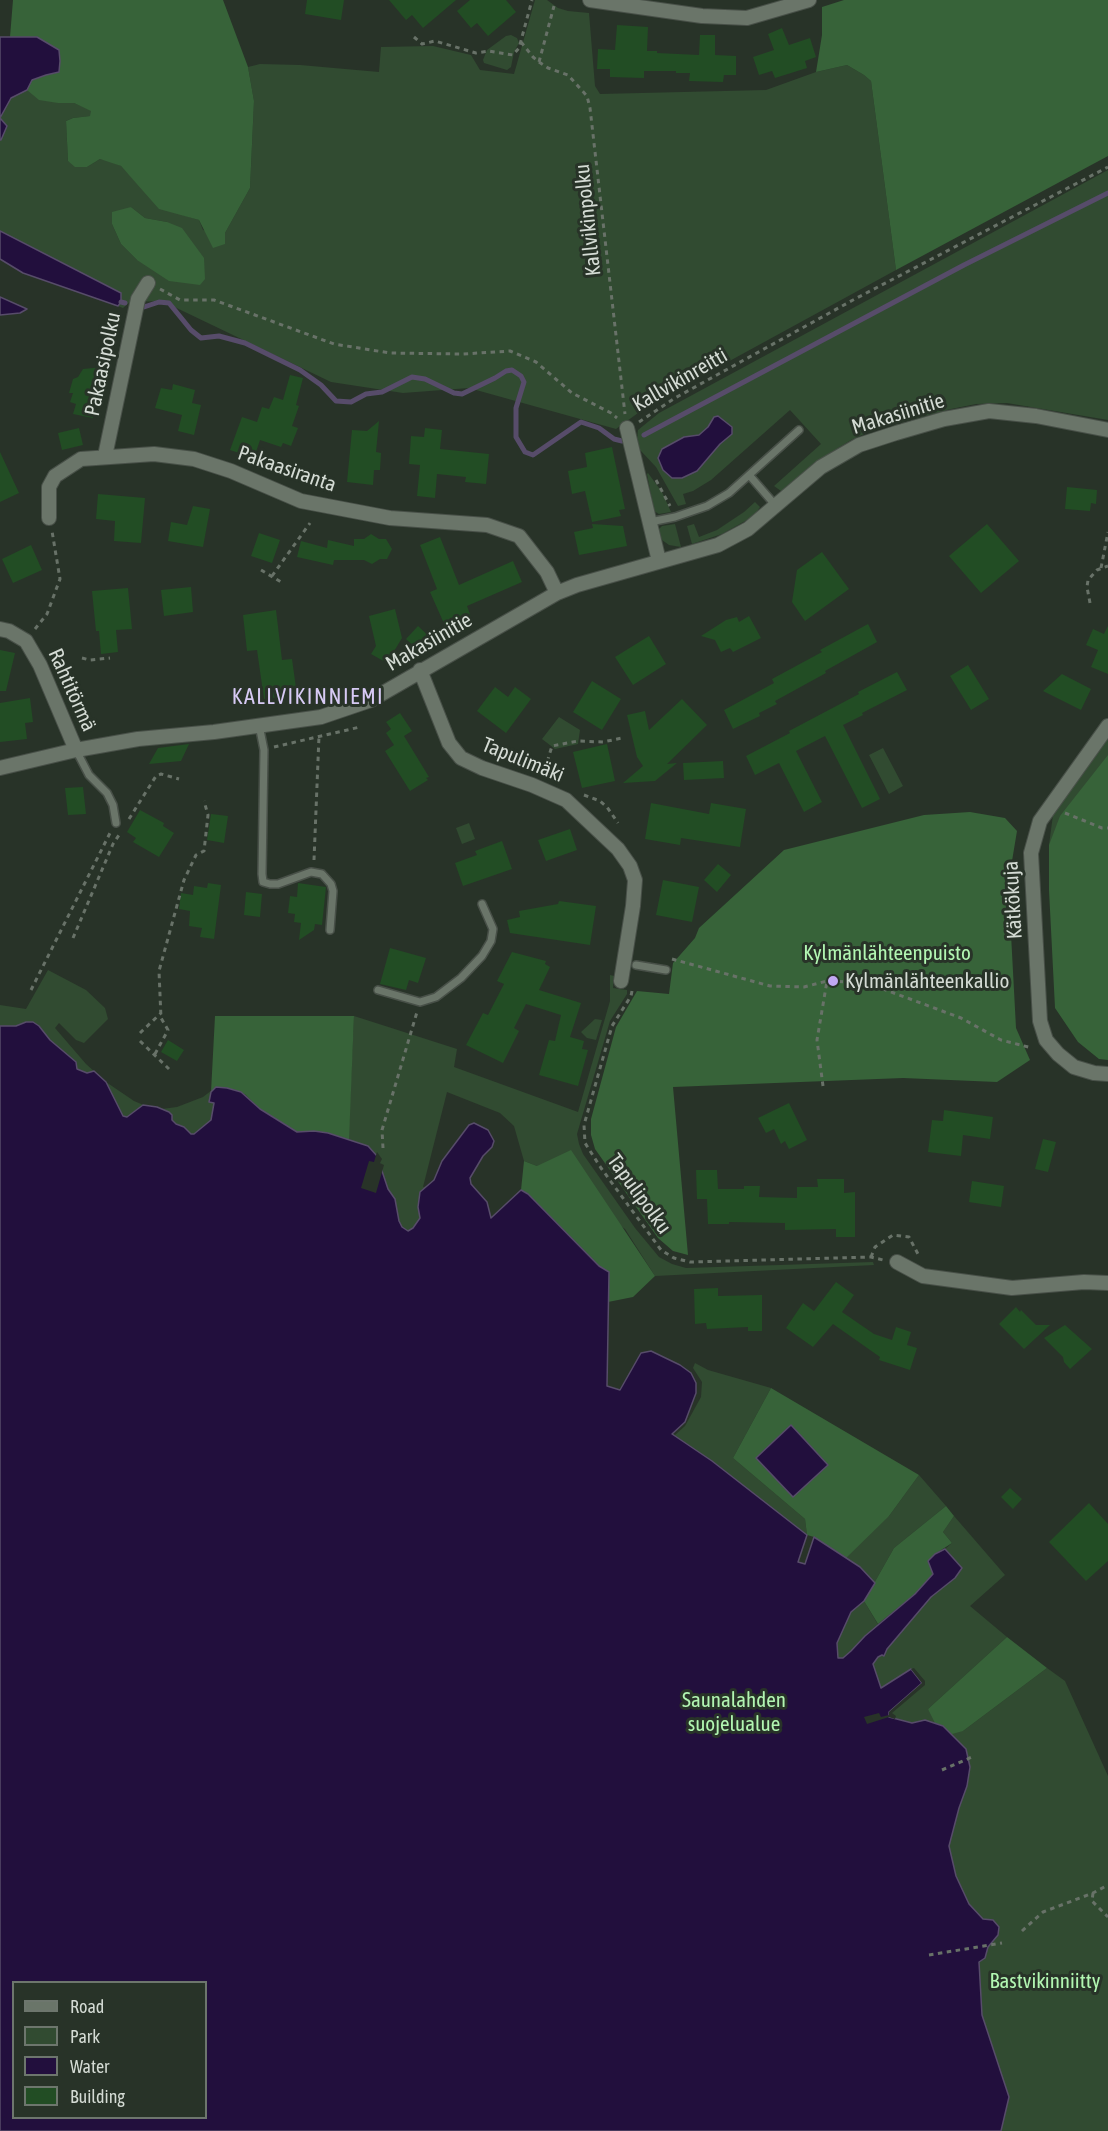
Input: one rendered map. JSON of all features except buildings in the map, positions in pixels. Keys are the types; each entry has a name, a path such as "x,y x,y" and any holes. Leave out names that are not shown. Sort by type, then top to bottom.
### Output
{"street":[{"path":"590,0 702,16 747,18 809,0"},
{"name":"Pakaasipolku","path":"105,456 138,299 148,283"},
{"name":"Makasiinitie","path":"0,768 76,750 138,739 321,717 371,700 557,593 577,585 718,545 747,529 821,467 859,445 944,419 989,411 1036,416 1108,430"},
{"path":"627,428 659,561"},
{"name":"Pakaasiranta","path":"49,518 49,487 55,476 81,459 154,454 194,459 231,471 308,502 390,518 487,525 519,536 547,572 557,593"},
{"name":"Rahtitörmä","path":"0,629 9,631 26,641 40,665 76,750"},
{"name":"Tapulimäki","path":"420,670 449,743 461,758 566,800 618,849 630,866 635,880 633,906 621,981"},
{"name":"Kätkökuja","path":"1058,1054 1046,1040 1040,1020 1031,853 1040,821 1108,726"},
{"path":"1058,1054 1074,1067 1094,1073 1108,1074"},
{"path":"897,1262 923,1276 1012,1288 1084,1282 1108,1283"}],"lane":[{"path":"650,522 707,506 729,493 799,430"},
{"path":"750,476 776,506"},
{"path":"259,725 264,750 262,874 264,882 278,884 311,872 322,874 329,880 333,891 330,930"},
{"path":"76,750 89,775 107,793 113,805 116,823"},
{"path":"378,990 420,1002 436,997 461,978 482,956 491,941 493,929 482,904"},
{"path":"636,965 666,970"}],"path":[{"path":"414,37 422,44 435,41 476,53 489,51 513,55 519,48 532,0"},
{"path":"539,62 554,6"},
{"name":"Kallvikinpolku","path":"521,42 539,62 568,75 587,96 627,428"},
{"name":"Kallvikinreitti","path":"148,283 180,300 214,300 334,344 390,353 463,354 510,351 536,362 572,393 611,412 627,428 853,300 1108,167"},
{"path":"654,478 675,516"},
{"path":"26,641 47,614 60,579 49,518"},
{"path":"272,576 310,523"},
{"path":"1101,568 1108,532"},
{"path":"1090,603 1086,587 1088,580 1097,570 1108,566"},
{"path":"261,570 281,582"},
{"path":"82,658 90,660 110,658"},
{"path":"264,750 360,726"},
{"path":"314,851 319,736"},
{"path":"558,781 549,766 548,759 552,746 578,741 603,742 622,738"},
{"path":"125,825 156,776 161,774 179,779"},
{"path":"578,791 607,807 618,823"},
{"path":"155,1054 168,1030 161,1018 159,971 178,908 180,891 192,861 196,855 204,851 208,815 204,801"},
{"path":"1050,807 1102,828 1108,828"},
{"path":"31,990 116,823"},
{"path":"73,938 119,834"},
{"path":"670,958 770,986 804,987 827,981 867,982 961,1018 1001,1040 1058,1054"},
{"name":"Tapulipolku","path":"636,965 631,996 612,1026 584,1125 585,1143 661,1250 674,1258 690,1262 871,1257 897,1262"},
{"path":"823,1086 818,1040 827,981"},
{"path":"382,1148 382,1130 420,1002"},
{"path":"140,1033 161,1012"},
{"path":"140,1041 169,1069"},
{"path":"942,1770 972,1758"},
{"path":"1022,1931 1043,1912 1108,1885"},
{"path":"1093,1893 1092,1901 1108,1917"},
{"path":"929,1955 1002,1943"}],"green space":[{"path":"13,0 223,0 248,67 254,101 250,188 225,233 225,244 213,248 199,220 159,209 121,166 100,159 87,167 75,167 68,161 66,121 90,116 91,111 74,103 39,100 27,90 32,80 59,72 10,37"},
{"path":"535,0 547,0 558,8 568,11 589,13 595,86 600,94 766,90 816,72 847,65 871,81 896,270 649,405 616,429 469,388 403,393 331,382 162,301 130,302 123,308 118,306 121,302 121,293 0,231 0,37 58,103 74,103 91,110 91,116 66,121 68,161 87,167 100,159 108,160 121,166 137,183 183,215 199,220 203,230 225,233 250,188 254,101 248,67 260,64 300,65 379,72 381,47 433,46 471,55 480,70 514,74","holes":["131,207 145,218 167,222 137,260 121,244 112,224"]},
{"path":"844,0 1108,0 1108,156 896,270 871,81 847,65 816,72 822,35 822,7"},
{"path":"511,35 517,38 519,43 514,52 511,67 507,70 484,63 487,50 506,36"},
{"path":"1108,170 1108,420 1007,403 976,404 951,409 873,430 851,440 827,455 788,488 781,491 774,486 821,444 790,410 711,480 683,494 686,504 678,506 656,467 640,450 637,440 638,430 659,413"},
{"path":"131,207 145,218 167,222 182,228 204,258 205,279 200,285 169,281 137,260 121,244 112,224 112,212"},
{"path":"648,473 662,492 671,512 659,514 654,511"},
{"path":"755,502 760,507 754,516 722,534 692,544 687,526 694,524 699,537 717,530"},
{"path":"675,524 681,547 669,545 662,540 659,533 662,526"},
{"path":"559,717 580,730 578,744 555,749 542,739"},
{"path":"1108,738 1108,849 1049,845 1053,815"},
{"path":"883,748 903,786 889,794 869,755"},
{"path":"1108,755 1108,1060 1099,1059 1078,1042 1055,1008 1049,845 1060,816"},
{"name":"Kylmänlähteenpuisto","path":"970,812 1005,818 1017,831 1012,861 1011,934 1016,1028 1030,1060 997,1082 903,1078 673,1087 688,1255 673,1251 658,1238 595,1149 591,1135 591,1119 616,1027 637,991 669,994 673,963 695,938 699,928 784,850 924,815"},
{"path":"469,823 475,839 462,844 456,828"},
{"name":"Saunalahden suojelualue","path":"48,970 86,990 105,1008 108,1019 84,1043 76,1040 59,1023 55,1028 86,1064 106,1082 134,1101 162,1109 177,1107 203,1097 216,1087 349,1122 354,1016 457,1049 454,1067 578,1112 610,1001 610,975 614,976 613,988 627,990 627,994 610,1021 577,1134 583,1154 635,1228 659,1257 686,1268 873,1262 874,1265 655,1276 625,1229 537,1166 524,1161 514,1126 500,1113 447,1092 423,1187 428,1186 434,1180 442,1161 470,1178 471,1184 487,1202 491,1218 521,1190 609,1272 607,1386 620,1390 675,1435 685,1426 701,1397 702,1382 693,1368 695,1363 708,1370 771,1388 733,1458 805,1519 807,1535 798,1562 805,1564 814,1537 889,1516 919,1475 946,1506 894,1548 864,1601 890,1645 931,1597 955,1578 962,1568 945,1549 952,1543 943,1532 954,1516 1005,1575 970,1606 1007,1637 928,1709 963,1731 1047,1668 1065,1681 1108,1776 1108,2131 786,2131 0,1176 0,1005 26,1009"},
{"path":"215,1016 354,1016 349,1140 328,1133 297,1132 260,1109 246,1095 236,1090 216,1087 211,1092"},
{"path":"595,1019 602,1020 596,1040 587,1038 581,1032"},
{"path":"571,1150 655,1276 633,1297 608,1302 609,1272 599,1266 528,1194 521,1190 524,1161 537,1166"},
{"path":"771,1388 919,1475 889,1516 846,1558 814,1537 807,1535 805,1519 733,1458"},
{"path":"946,1506 954,1516 943,1532 952,1543 935,1554 929,1561 933,1574 915,1594 878,1624 864,1601 894,1548"},
{"path":"1007,1637 1047,1668 963,1731 952,1734 943,1726 935,1723 928,1709"}],"water":[{"path":"0,37 37,37 59,50 60,61 59,72 32,80 27,90 11,98 0,118"},
{"path":"0,118 7,126 1,140 0,140"},
{"path":"0,231 121,293 121,302 118,306 23,273 0,259"},
{"path":"0,297 27,309 20,313 0,315"},
{"path":"718,416 732,427 732,434 720,444 697,471 682,478 672,478 663,470 658,458 662,449 684,437 699,435 714,417"},
{"path":"33,1022 39,1026 50,1040 76,1062 77,1069 87,1073 94,1071 106,1082 123,1116 127,1117 143,1105 157,1107 169,1112 176,1124 194,1134 211,1120 214,1103 209,1102 211,1092 216,1087 227,1088 241,1092 260,1109 297,1132 328,1133 368,1146 377,1156 388,1189 395,1199 399,1221 408,1231 420,1218 418,1207 420,1192 434,1180 442,1161 469,1125 474,1123 488,1130 494,1141 492,1147 483,1156 470,1178 471,1184 487,1202 491,1218 521,1190 528,1194 599,1266 609,1272 607,1386 620,1390 641,1353 651,1351 691,1373 696,1383 696,1393 685,1422 672,1434 712,1461 807,1535 798,1562 805,1564 814,1537 860,1567 875,1583 864,1601 851,1612 837,1643 838,1658 843,1658 865,1636 915,1594 933,1574 928,1561 945,1549 962,1568 955,1578 931,1597 887,1649 884,1656 878,1657 873,1664 881,1688 911,1669 922,1683 889,1712 889,1717 912,1723 925,1720 943,1726 966,1749 970,1767 967,1786 949,1846 956,1876 969,1904 983,1919 993,1920 999,1927 998,1935 988,1947 985,1958 979,1962 982,2015 1009,2097 1001,2131 0,2131 0,1026 16,1026"},
{"path":"791,1425 828,1465 793,1497 756,1458"}],"pier":[{"path":"377,1152 382,1159 380,1163 384,1165 376,1193 361,1188 369,1161 374,1162"},
{"path":"914,1668 925,1681 925,1685 892,1713 896,1716 895,1719 889,1717 867,1724 864,1717 879,1713 881,1717 889,1715 889,1712 922,1683 911,1669"}],"waterway":[{"path":"644,435 964,265 1108,193"},
{"path":"121,302 125,303"},
{"path":"141,308 159,302 169,303 191,330 201,338 219,336 245,343 300,370 321,385 336,401 351,402 366,394 382,392 412,377 425,379 454,393 462,394 512,370 521,376 524,382 516,408 516,437 525,452 533,455 581,422 599,428 614,439 622,441"}],"place":[{"name":"Kylmänlähteenkallio","path":"833,981"}],"district":[{"name":"KALLVIKINNIEMI","path":"308,697"}],"park label":[{"name":"Bastvikinniitty","path":"1045,1981"}]}
